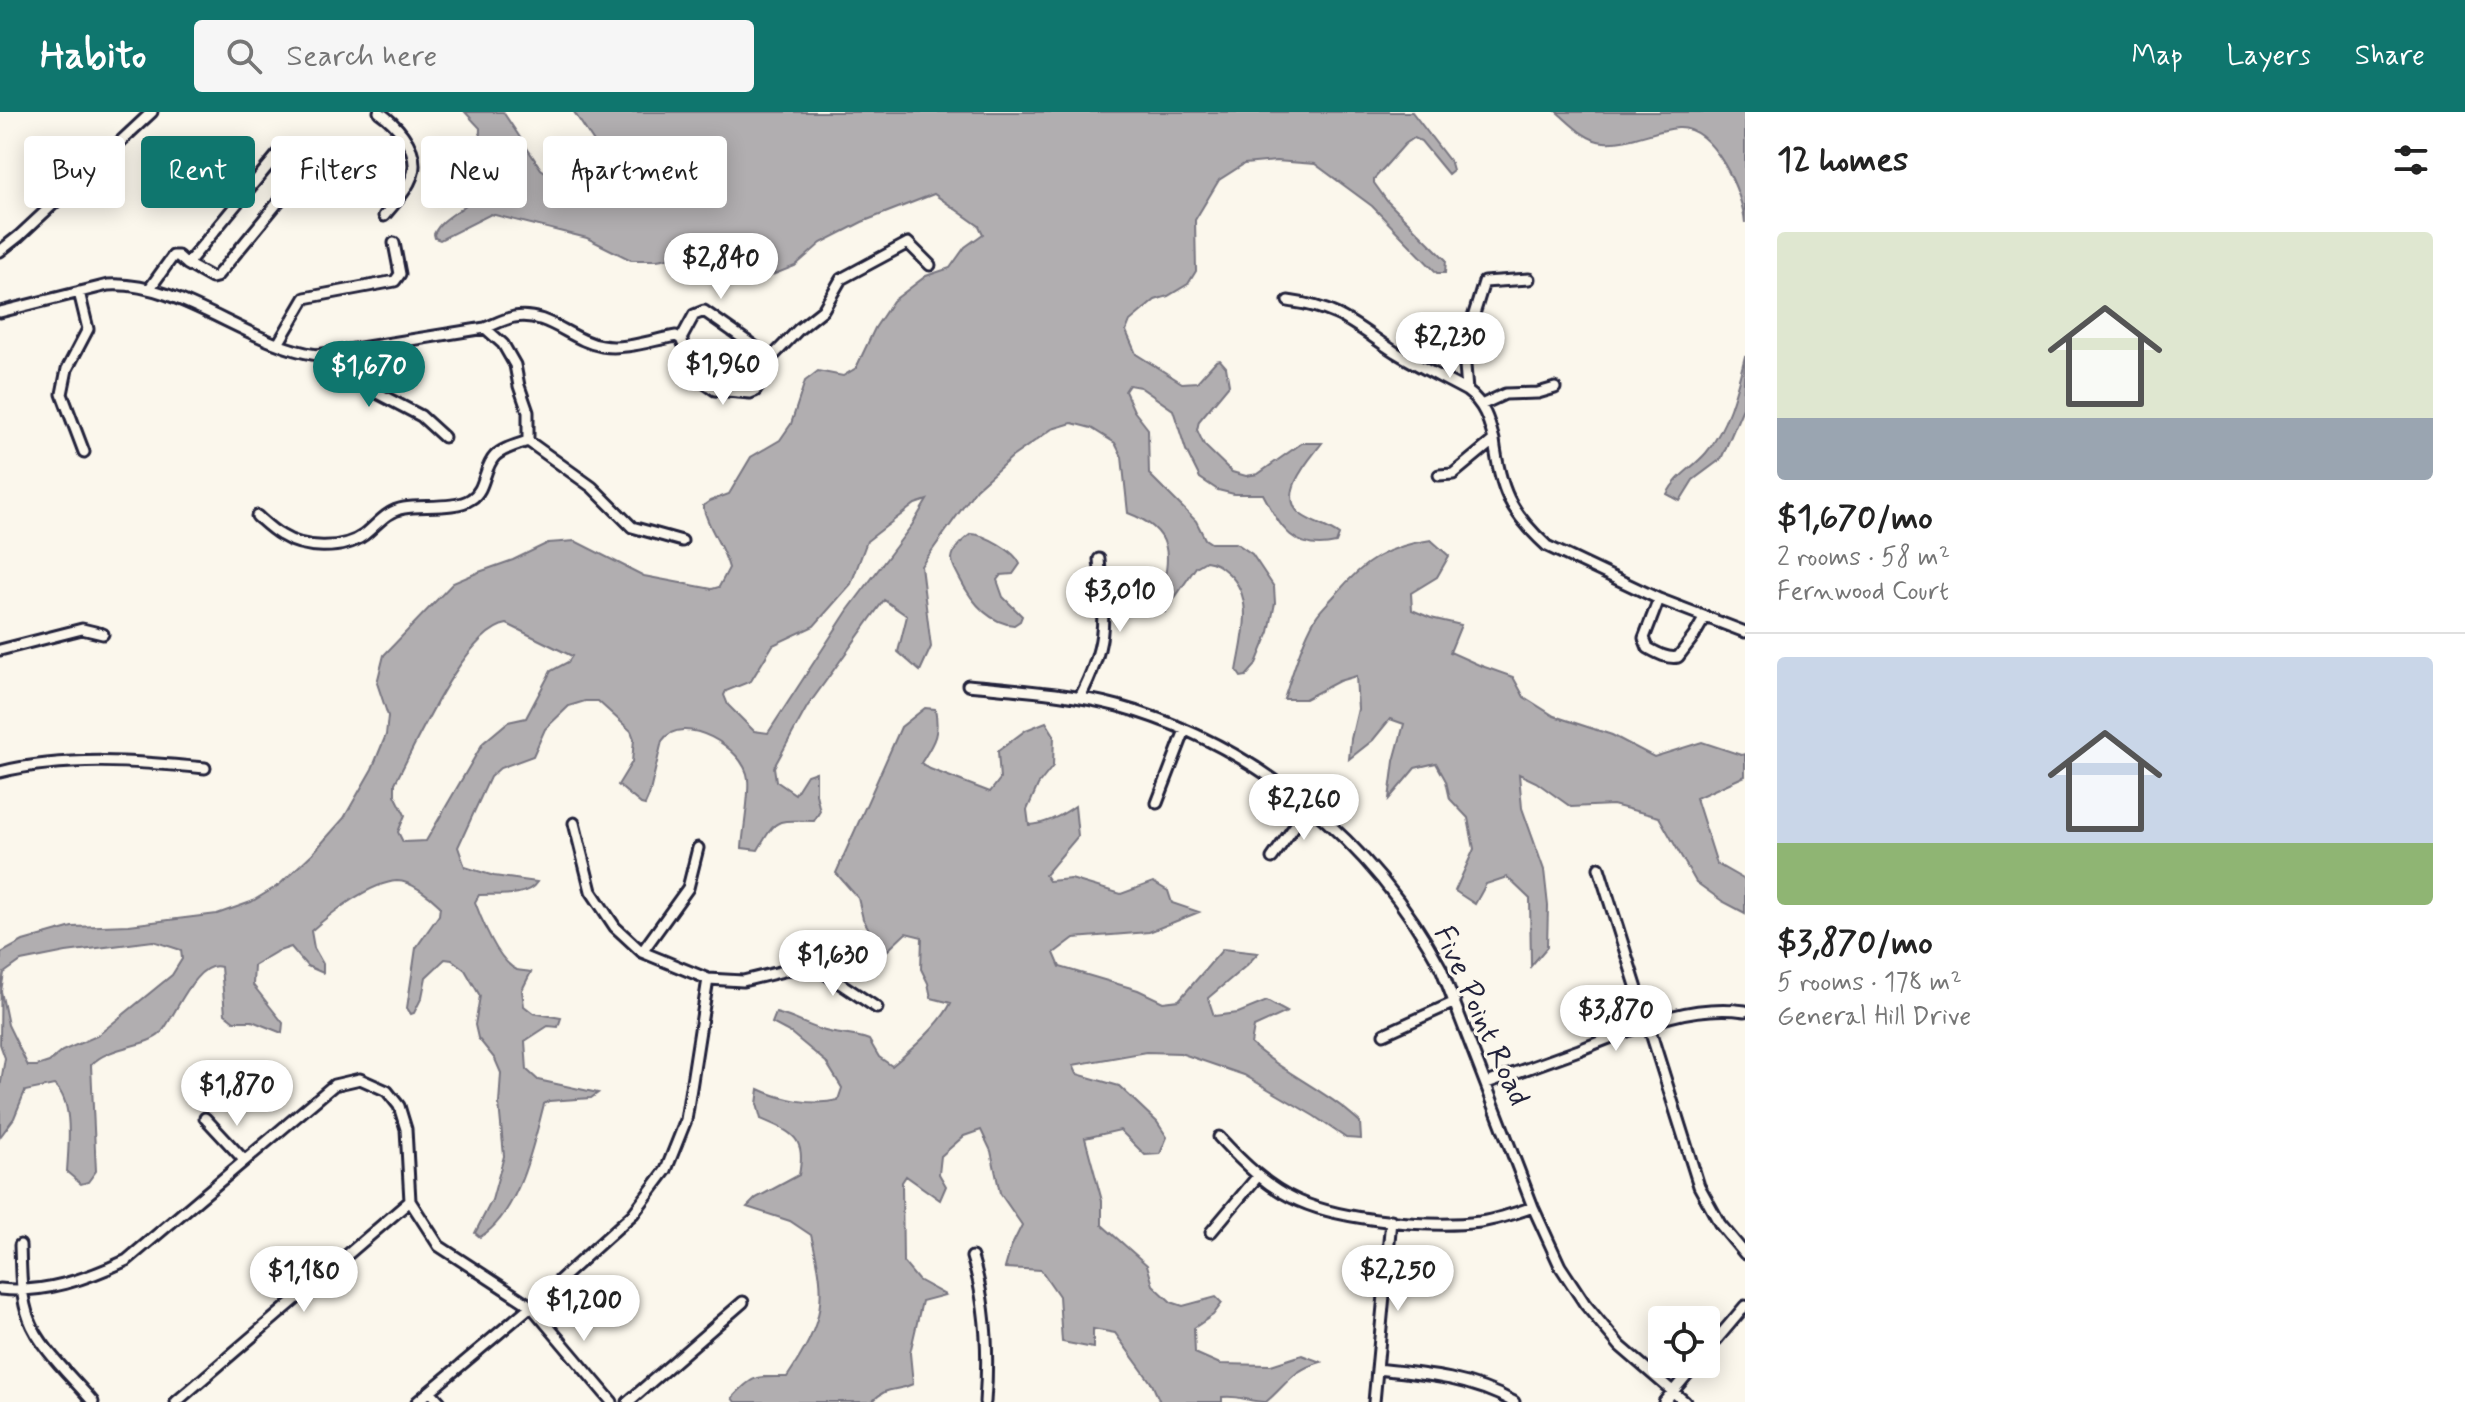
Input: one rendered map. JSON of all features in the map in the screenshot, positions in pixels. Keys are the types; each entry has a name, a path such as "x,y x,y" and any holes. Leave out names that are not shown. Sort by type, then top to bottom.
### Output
{"street":[{"path":"0,251 152,112"},
{"path":"379,112 404,137 414,161 405,188 384,216"},
{"path":"150,288 173,256 178,256 187,264 209,278 216,277 285,195 303,172 303,166 285,149 280,151 187,264"},
{"path":"278,344 305,298 395,281 400,274 394,243"},
{"path":"0,312 116,284 138,285 278,344 317,355 485,328 527,316 603,347 633,345 676,336 681,339 699,379 709,388 750,393 763,380 771,358 823,310 836,286 849,274 908,243 930,265"},
{"path":"1467,391 1466,340 1484,282 1529,279"},
{"path":"79,292 88,329 67,369 62,394 84,452"},
{"path":"1288,301 1339,314 1395,352 1467,391 1481,405 1490,425 1506,495 1537,536 1557,552 1659,599 1745,632"},
{"path":"681,339 694,315 704,311 771,358"},
{"path":"485,328 503,344 515,365 528,412 528,441"},
{"path":"317,355 339,373 421,416 444,437"},
{"path":"1481,405 1505,394 1538,393 1555,388"},
{"path":"1439,475 1453,474 1494,440"},
{"path":"257,516 281,535 301,544 326,546 356,540 401,508 461,503 471,499 480,488 493,457 528,441"},
{"path":"528,441 592,487 632,527 682,541"},
{"path":"1080,697 1099,655 1103,638 1099,559"},
{"path":"1659,599 1644,638 1648,648 1669,658 1678,657 1705,617"},
{"path":"0,650 82,629 103,634"},
{"name":"Five Point Road","path":"968,685 1080,697 1120,707 1185,730 1253,765 1309,806 1340,834 1391,893 1430,947 1455,1002 1533,1207 1560,1266 1585,1304 1620,1346 1685,1402"},
{"path":"1157,803 1185,730"},
{"path":"0,772 52,762 205,768"},
{"path":"1272,858 1309,806"},
{"path":"574,823 591,891 615,927 642,952 708,979 743,981 796,968 823,972 877,1008"},
{"path":"642,952 688,888 698,848"},
{"path":"1599,868 1699,1186 1720,1224 1745,1254"},
{"path":"417,1402 531,1306 633,1214 666,1170 686,1120 708,979"},
{"path":"1384,1034 1455,1002"},
{"path":"1487,1083 1649,1022 1697,1011 1745,1011"},
{"path":"0,1289 22,1291 87,1278 127,1260 334,1085 360,1079 387,1091 399,1106 406,1129 410,1201 439,1246 531,1306 612,1402"},
{"path":"205,1118 244,1160"},
{"path":"1219,1137 1258,1176 1313,1207 1436,1224 1480,1222 1533,1207"},
{"path":"1211,1232 1258,1176"},
{"path":"176,1402 410,1201"},
{"path":"1374,1402 1391,1220"},
{"path":"20,1245 22,1291 28,1318 36,1335 93,1402"},
{"path":"972,1257 986,1317 988,1367 985,1402"},
{"path":"628,1402 743,1302"},
{"path":"1720,1335 1745,1306"},
{"path":"1377,1369 1455,1378 1497,1392 1514,1402"},
{"path":"1664,1402 1684,1378"},
{"path":"430,1391 440,1402"}],"shaded area":[{"path":"465,112 503,112 519,136 480,136 480,128"},
{"path":"574,112 1412,112 1451,163 1453,170 1448,174 1421,141 1414,138 1374,179 1387,201 1446,260 1445,273 1437,273 1372,206 1315,164 1276,161 1244,164 1219,180 1195,220 1196,271 1188,284 1155,300 1130,321 1126,331 1136,354 1182,383 1197,382 1216,361 1220,360 1226,367 1229,385 1199,421 1197,430 1204,445 1232,472 1246,476 1258,474 1302,443 1322,443 1298,477 1292,497 1300,514 1339,535 1336,543 1321,545 1309,544 1290,534 1263,494 1234,494 1218,490 1200,478 1186,450 1173,410 1140,387 1129,385 1125,391 1134,411 1148,429 1149,474 1196,521 1205,539 1211,543 1236,543 1252,554 1274,587 1275,603 1269,632 1255,666 1246,676 1241,677 1237,671 1245,620 1242,594 1237,583 1221,567 1206,561 1196,567 1165,612 1158,610 1167,564 1164,540 1145,521 1128,513 1122,457 1115,443 1091,428 1072,423 1052,429 1012,457 976,489 921,566 931,647 920,671 898,652 907,616 884,600 807,707 774,767 776,781 795,794 807,775 816,772 820,811 814,821 784,821 774,826 758,850 742,848 748,786 744,767 725,745 697,732 683,730 671,733 662,741 649,796 645,805 641,804 618,785 632,762 634,739 631,731 598,701 569,706 545,729 533,756 500,768 490,777 458,847 465,867 494,876 537,882 519,893 479,895 475,902 503,958 517,970 531,972 522,990 524,1006 533,1013 561,1018 558,1027 548,1026 525,1041 527,1070 538,1080 598,1093 591,1098 544,1104 529,1158 514,1196 505,1212 480,1237 475,1233 492,1200 504,1156 499,1104 501,1073 495,1059 478,1038 475,1025 480,996 465,970 452,960 445,959 426,977 422,997 414,1013 411,1014 407,1008 416,948 439,915 440,906 420,890 397,881 363,893 311,931 314,948 323,964 323,973 307,966 291,947 254,965 253,985 283,1023 282,1033 252,1021 234,1021 225,1014 221,967 212,967 194,980 160,1034 146,1042 107,1054 91,1065 96,1171 88,1182 81,1184 67,1172 68,1113 61,1092 54,1085 25,1091 14,1118 0,1137 0,1088 5,1058 0,1044 1,953 23,941 72,927 129,925 217,914 251,902 279,885 344,818 372,769 386,735 388,716 377,683 384,655 453,583 548,543 575,541 644,576 712,589 719,587 729,568 703,506 729,494 751,457 780,440 791,424 805,381 818,371 843,376 856,368 875,328 893,301 926,276 950,268 965,247 983,234 979,226 934,194 862,222 821,243 795,266 770,276 739,267 734,251 714,250 657,260 631,260 587,238 491,214 440,240 435,238 437,228 462,208 527,208 527,148 543,170 543,208 727,208 727,136 590,136","holes":["927,500 848,610 768,733 754,731 728,705 724,695 726,691 751,681 773,645 814,626 851,584 867,541 915,504","507,624 572,656 568,662 551,671 526,718 508,722 483,743 426,841 403,842 398,832 405,815 395,795 395,783 458,667 491,631","153,941 181,950 182,959 172,975 97,1036 62,1051 49,1062 28,1066 8,1025 1,991 4,973 21,961"]},
{"path":"1557,112 1745,112 1745,223 1739,196 1724,164 1703,138 1691,130 1668,129 1623,141 1604,142 1585,135"},
{"path":"1745,356 1743,408 1721,459 1693,480 1680,501 1667,494 1714,443 1731,407"},
{"path":"971,534 998,544 1020,564 1013,574 1001,575 997,580 1003,597 1022,616 1014,625 988,615 969,594 954,568 954,551"},
{"path":"1431,540 1449,556 1437,577 1411,593 1412,610 1461,625 1450,652 1513,677 1524,697 1554,716 1612,735 1654,757 1702,742 1745,754 1745,776 1696,798 1717,864 1745,880 1745,913 1696,882 1659,817 1613,805 1571,807 1519,774 1522,808 1544,870 1548,906 1547,947 1531,966 1530,899 1507,877 1486,884 1475,904 1455,891 1474,849 1468,818 1450,799 1446,781 1436,763 1415,768 1389,799 1394,761 1404,724 1390,719 1373,740 1349,759 1358,709 1356,676 1339,681 1305,699 1284,699 1298,657 1320,611 1357,572 1378,556 1402,546"},
{"path":"925,708 935,709 937,725 932,744 921,763 990,792 1000,779 998,751 1026,730 1046,722 1054,735 1053,766 1038,785 1027,810 1029,825 1053,819 1075,806 1078,836 1045,875 1049,881 1071,879 1121,894 1153,882 1168,891 1172,903 1199,912 1149,932 1074,938 1054,953 1060,967 1138,990 1163,1002 1179,1000 1223,949 1258,953 1208,998 1214,1016 1238,1013 1267,1001 1287,1012 1254,1027 1251,1044 1360,1122 1361,1139 1346,1138 1244,1075 1180,1053 1146,1052 1073,1065 1077,1074 1119,1086 1157,1122 1167,1137 1160,1154 1145,1155 1120,1130 1085,1138 1102,1201 1102,1225 1147,1265 1153,1285 1171,1302 1183,1306 1216,1297 1222,1303 1213,1315 1194,1328 1195,1353 1220,1364 1271,1365 1302,1355 1321,1362 1296,1373 1266,1402 1222,1397 1222,1402 1160,1402 1152,1384 1115,1333 1093,1329 1093,1348 1062,1342 1059,1296 1041,1270 1005,1268 1022,1225 1000,1193 991,1151 981,1130 964,1136 941,1156 939,1174 946,1186 940,1200 906,1176 902,1182 903,1262 918,1280 945,1295 922,1301 910,1353 913,1384 887,1391 872,1402 735,1402 732,1398 756,1378 787,1377 809,1341 821,1294 811,1235 790,1221 747,1207 756,1198 799,1175 801,1163 795,1138 761,1119 757,1104 759,1089 788,1099 819,1102 838,1100 842,1088 826,1062 791,1033 772,1023 776,1013 825,1031 869,1040 879,1057 892,1066 933,1028 951,1003 931,998 921,969 922,937 906,933 888,950 871,933 863,919 858,898 836,873 901,727"}]}
